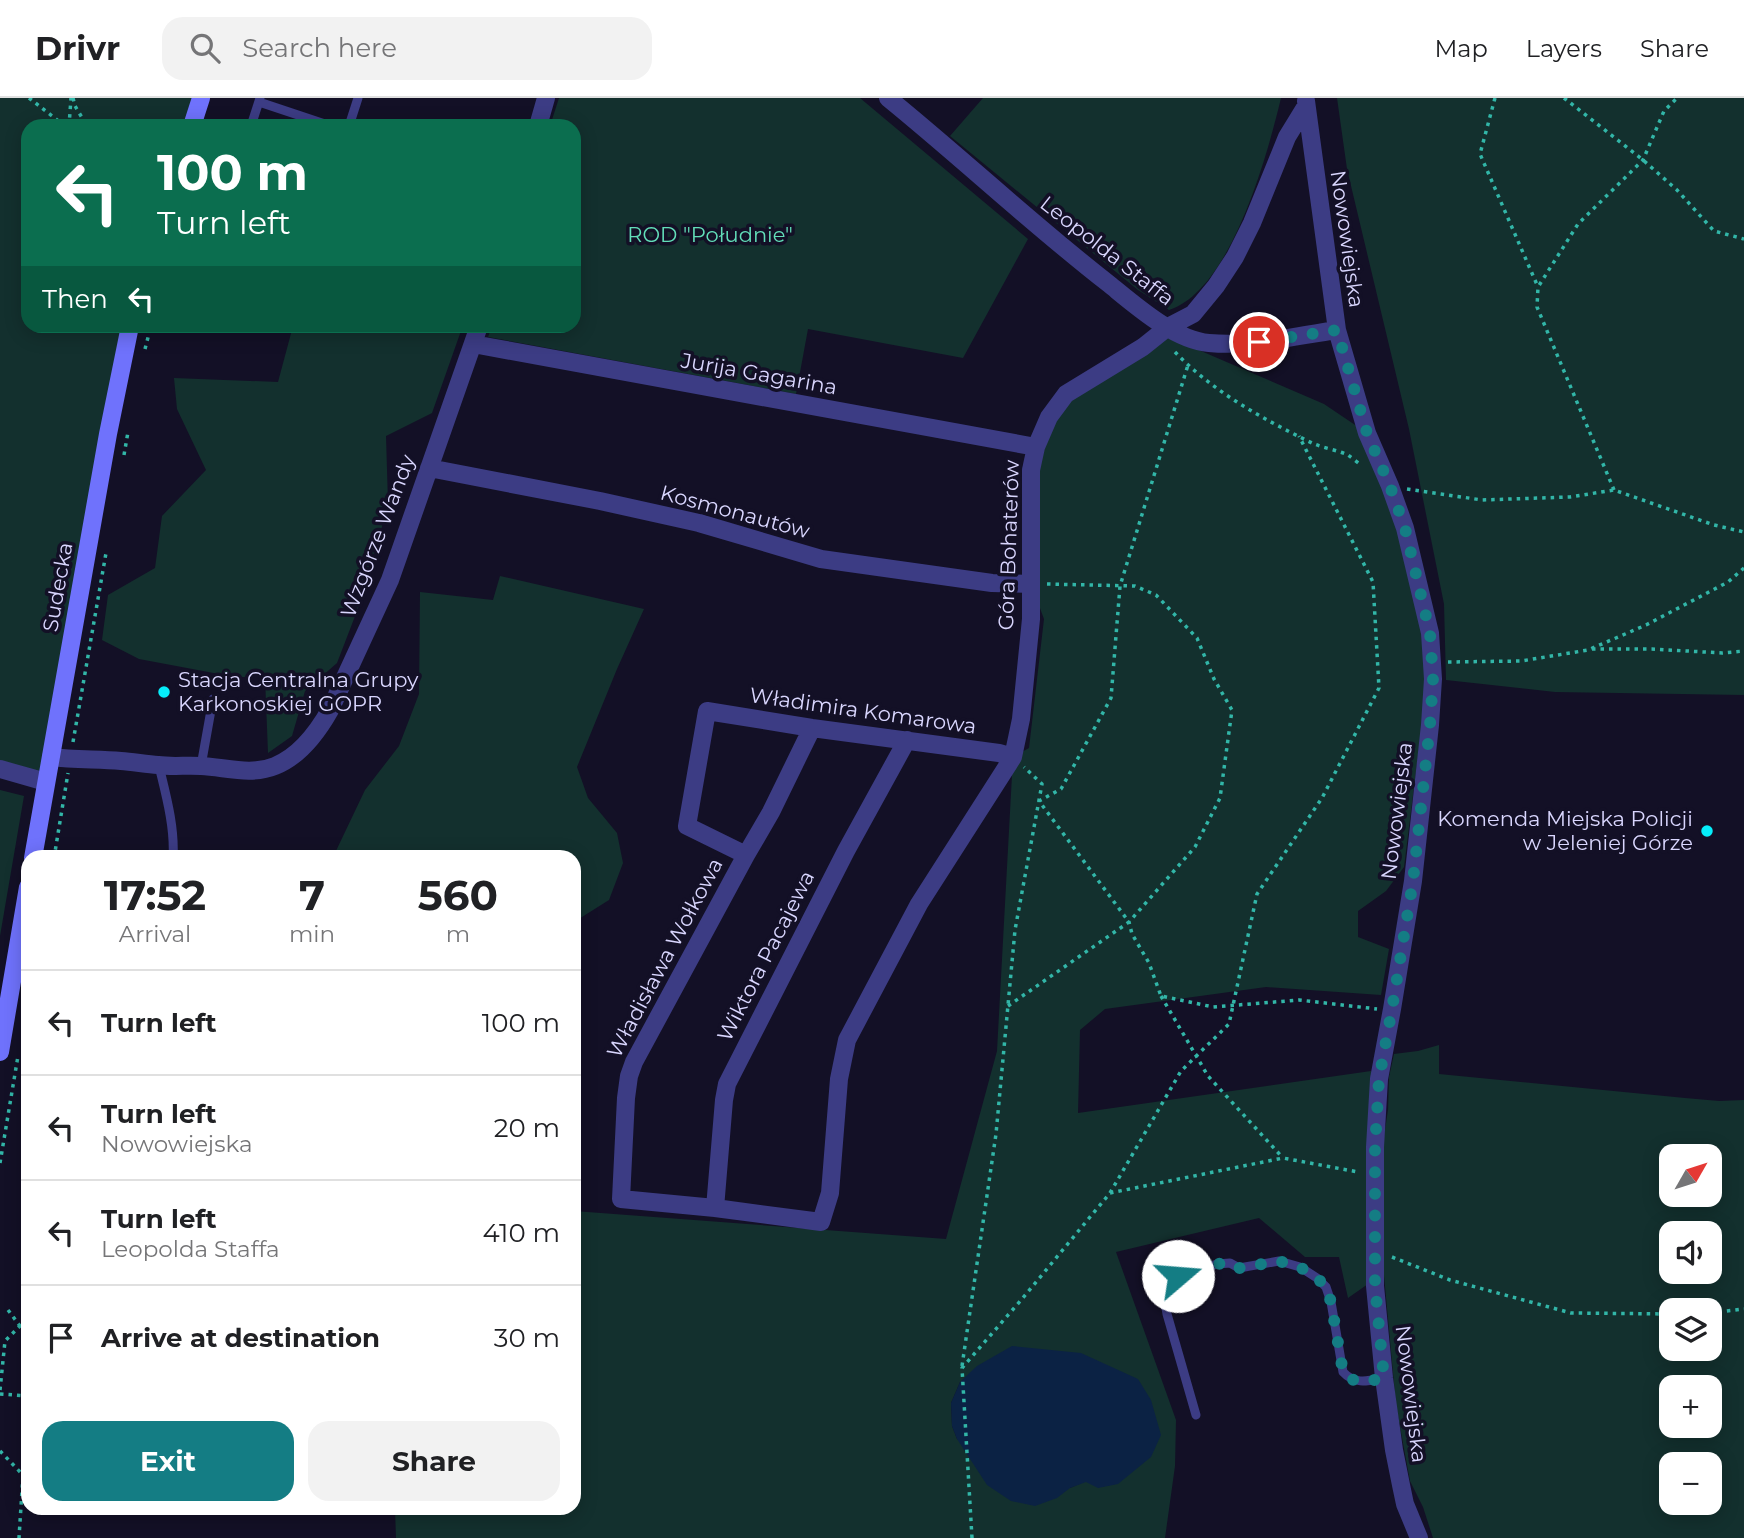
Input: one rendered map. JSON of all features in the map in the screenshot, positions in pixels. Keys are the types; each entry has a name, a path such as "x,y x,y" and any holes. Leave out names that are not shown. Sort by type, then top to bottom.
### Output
{"street":[{"path":"194,119 201,98"},
{"path":"540,119 547,98"},
{"name":"Leopolda Staffa","path":"888,98 1063,249 1134,304 1187,337 1208,343 1259,342 1337,330"},
{"name":"Góra Bohaterów","path":"1013,757 1021,719 1031,619 1031,470 1049,417 1066,394 1143,347 1168,327 1193,314 1216,286 1235,257 1252,223 1287,136 1306,102"},
{"name":"Nowowiejska","path":"1306,102 1337,330 1367,433 1405,528 1430,633 1433,679 1430,725 1413,881 1379,1079 1375,1176 1375,1286 1384,1378 1394,1450 1415,1535"},
{"name":"Sudecka","path":"34,850 108,434 129,333"},
{"name":"Wzgórze Wandy","path":"51,757 249,771 272,768 290,759 308,742 330,710 390,580 477,333"},
{"name":"Jurija Gagarina","path":"473,344 1037,447"},
{"name":"Kosmonautów","path":"429,468 600,500 699,523 821,559 992,583 1031,584"},
{"name":"Władimira Komarowa","path":"707,711 1013,757"},
{"name":"Władisława Wołkowa","path":"707,711 687,826 746,855"},
{"name":"Władisława Wołkowa","path":"715,1208 621,1199 629,1076 634,1062 788,780 811,728"},
{"name":"Wiktora Pacajewa","path":"715,1208 727,1084 846,851 907,740"},
{"path":"715,1208 821,1222 830,1193 839,1079 847,1040 919,904 1013,757"},
{"path":"0,769 46,782"},
{"path":"0,1052 21,928"}],"lane":[{"path":"351,119 358,98"},
{"path":"253,119 259,100 312,119"},
{"path":"201,766 213,699"},
{"path":"159,766 167,799 174,850"},
{"path":"1196,1415 1164,1296 1167,1284 1178,1276 1217,1264 1230,1263 1239,1268 1279,1261 1300,1267 1317,1278 1326,1287 1331,1302 1343,1372 1349,1379 1364,1382 1384,1378"}],"path":[{"path":"29,98 58,119"},
{"path":"68,119 72,98"},
{"path":"72,98 83,119"},
{"path":"1495,98 1480,155 1538,287 1537,307 1614,490"},
{"path":"1564,98 1677,190 1714,231 1744,239"},
{"path":"1538,287 1578,224 1643,160 1664,111 1676,98"},
{"path":"1168,327 1169,342 1176,352 1188,365 1235,401 1318,446 1347,455 1390,486 1482,500 1570,497 1614,490 1744,533"},
{"path":"145,349 149,333"},
{"path":"1039,801 1061,789 1111,698 1120,586 1188,365"},
{"path":"122,463 129,425"},
{"path":"962,1368 1110,1193 1181,1071 1229,1024 1257,894 1322,798 1379,688 1373,582 1299,436"},
{"path":"73,746 106,552"},
{"path":"1588,650 1646,625 1728,582 1744,568"},
{"path":"1008,1006 1129,922 1195,847 1220,798 1232,709 1214,679 1197,638 1157,596 1136,586 1031,584"},
{"path":"1432,662 1521,661 1588,650 1652,649 1722,653 1744,651"},
{"path":"972,1538 962,1368 996,1134 1015,930 1042,784 1013,757"},
{"path":"55,850 68,771"},
{"path":"1039,801 1129,922 1161,996 1208,1076 1283,1158"},
{"path":"1161,996 1213,1007 1299,1000 1370,1009 1392,1009"},
{"path":"0,1163 19,1051"},
{"path":"1110,1193 1283,1158 1375,1176"},
{"path":"1375,1251 1450,1280 1571,1313 1659,1314"},
{"path":"1722,1312 1744,1309"},
{"path":"8,1310 20,1326 5,1341 0,1392 21,1395"},
{"path":"0,1451 21,1473"},
{"path":"19,1538 21,1503"}],"green space":[{"path":"0,98 201,98 194,119 21,119 21,333 129,333 46,782 0,769"},
{"name":"ROD \"Południe\"","path":"559,98 860,98 1028,239 963,358 808,329 796,394 488,337 489,333 581,333 581,119 552,119"},
{"path":"983,98 1281,98 1256,185 1228,249 1211,277 1191,298 1169,310 1138,290 950,136"},
{"path":"1337,98 1744,98 1744,695 1555,692 1446,680 1444,604 1409,429 1347,169"},
{"path":"1168,327 1187,345 1324,404 1367,433 1430,633 1427,683 1404,867 1386,891 1358,911 1358,937 1389,949 1381,995 1266,987 1105,1009 1080,1030 1078,1113 1371,1071 1368,1284 1348,1298 1339,1257 1305,1257 1259,1218 1116,1252 1176,1420 1175,1466 1165,1538 396,1538 395,1515 581,1515 581,1212 946,1239 997,1051 1013,757 1029,748 1044,619 1031,584 1031,488 1048,415","holes":["960,1382 1086,1481 1070,1488 957,1439 952,1426 951,1403"]},
{"path":"291,333 460,333 432,413 386,436 388,503 367,585 337,663 305,691 292,736 268,753 265,677 235,677 139,659 102,640 108,595 155,568 162,516 206,470 177,409 174,378 278,382"},
{"path":"500,576 644,609 577,767 588,798 617,833 623,863 609,900 581,918 581,850 336,850 365,790 399,746 419,694 420,592 493,600"},
{"path":"0,790 24,796 0,936"},
{"path":"1439,1045 1439,1074 1719,1101 1744,1100 1744,1538 1433,1538 1423,1507 1410,1481 1396,1405 1381,1243 1383,1143 1389,1077 1394,1054"}],"water":[{"path":"1012,1346 1081,1353 1138,1379 1151,1400 1161,1435 1151,1457 1118,1484 1098,1488 1086,1482 1070,1488 1057,1498 1035,1506 1011,1501 987,1485 957,1439 952,1426 951,1403 960,1382 977,1366"}],"place":[{"name":"Stacja Centralna Grupy Karkonoskiej GOPR","path":"164,692"},
{"name":"Komenda Miejska Policji w Jeleniej Górze","path":"1707,831"}],"route":[{"path":"1178,1276 1217,1264 1230,1263 1239,1268 1279,1261 1300,1267 1326,1287 1343,1372 1349,1379 1364,1382 1384,1378 1375,1286 1375,1147 1379,1079 1413,881 1422,803 1433,679 1430,633 1405,528 1367,433 1337,330 1259,342"}]}
